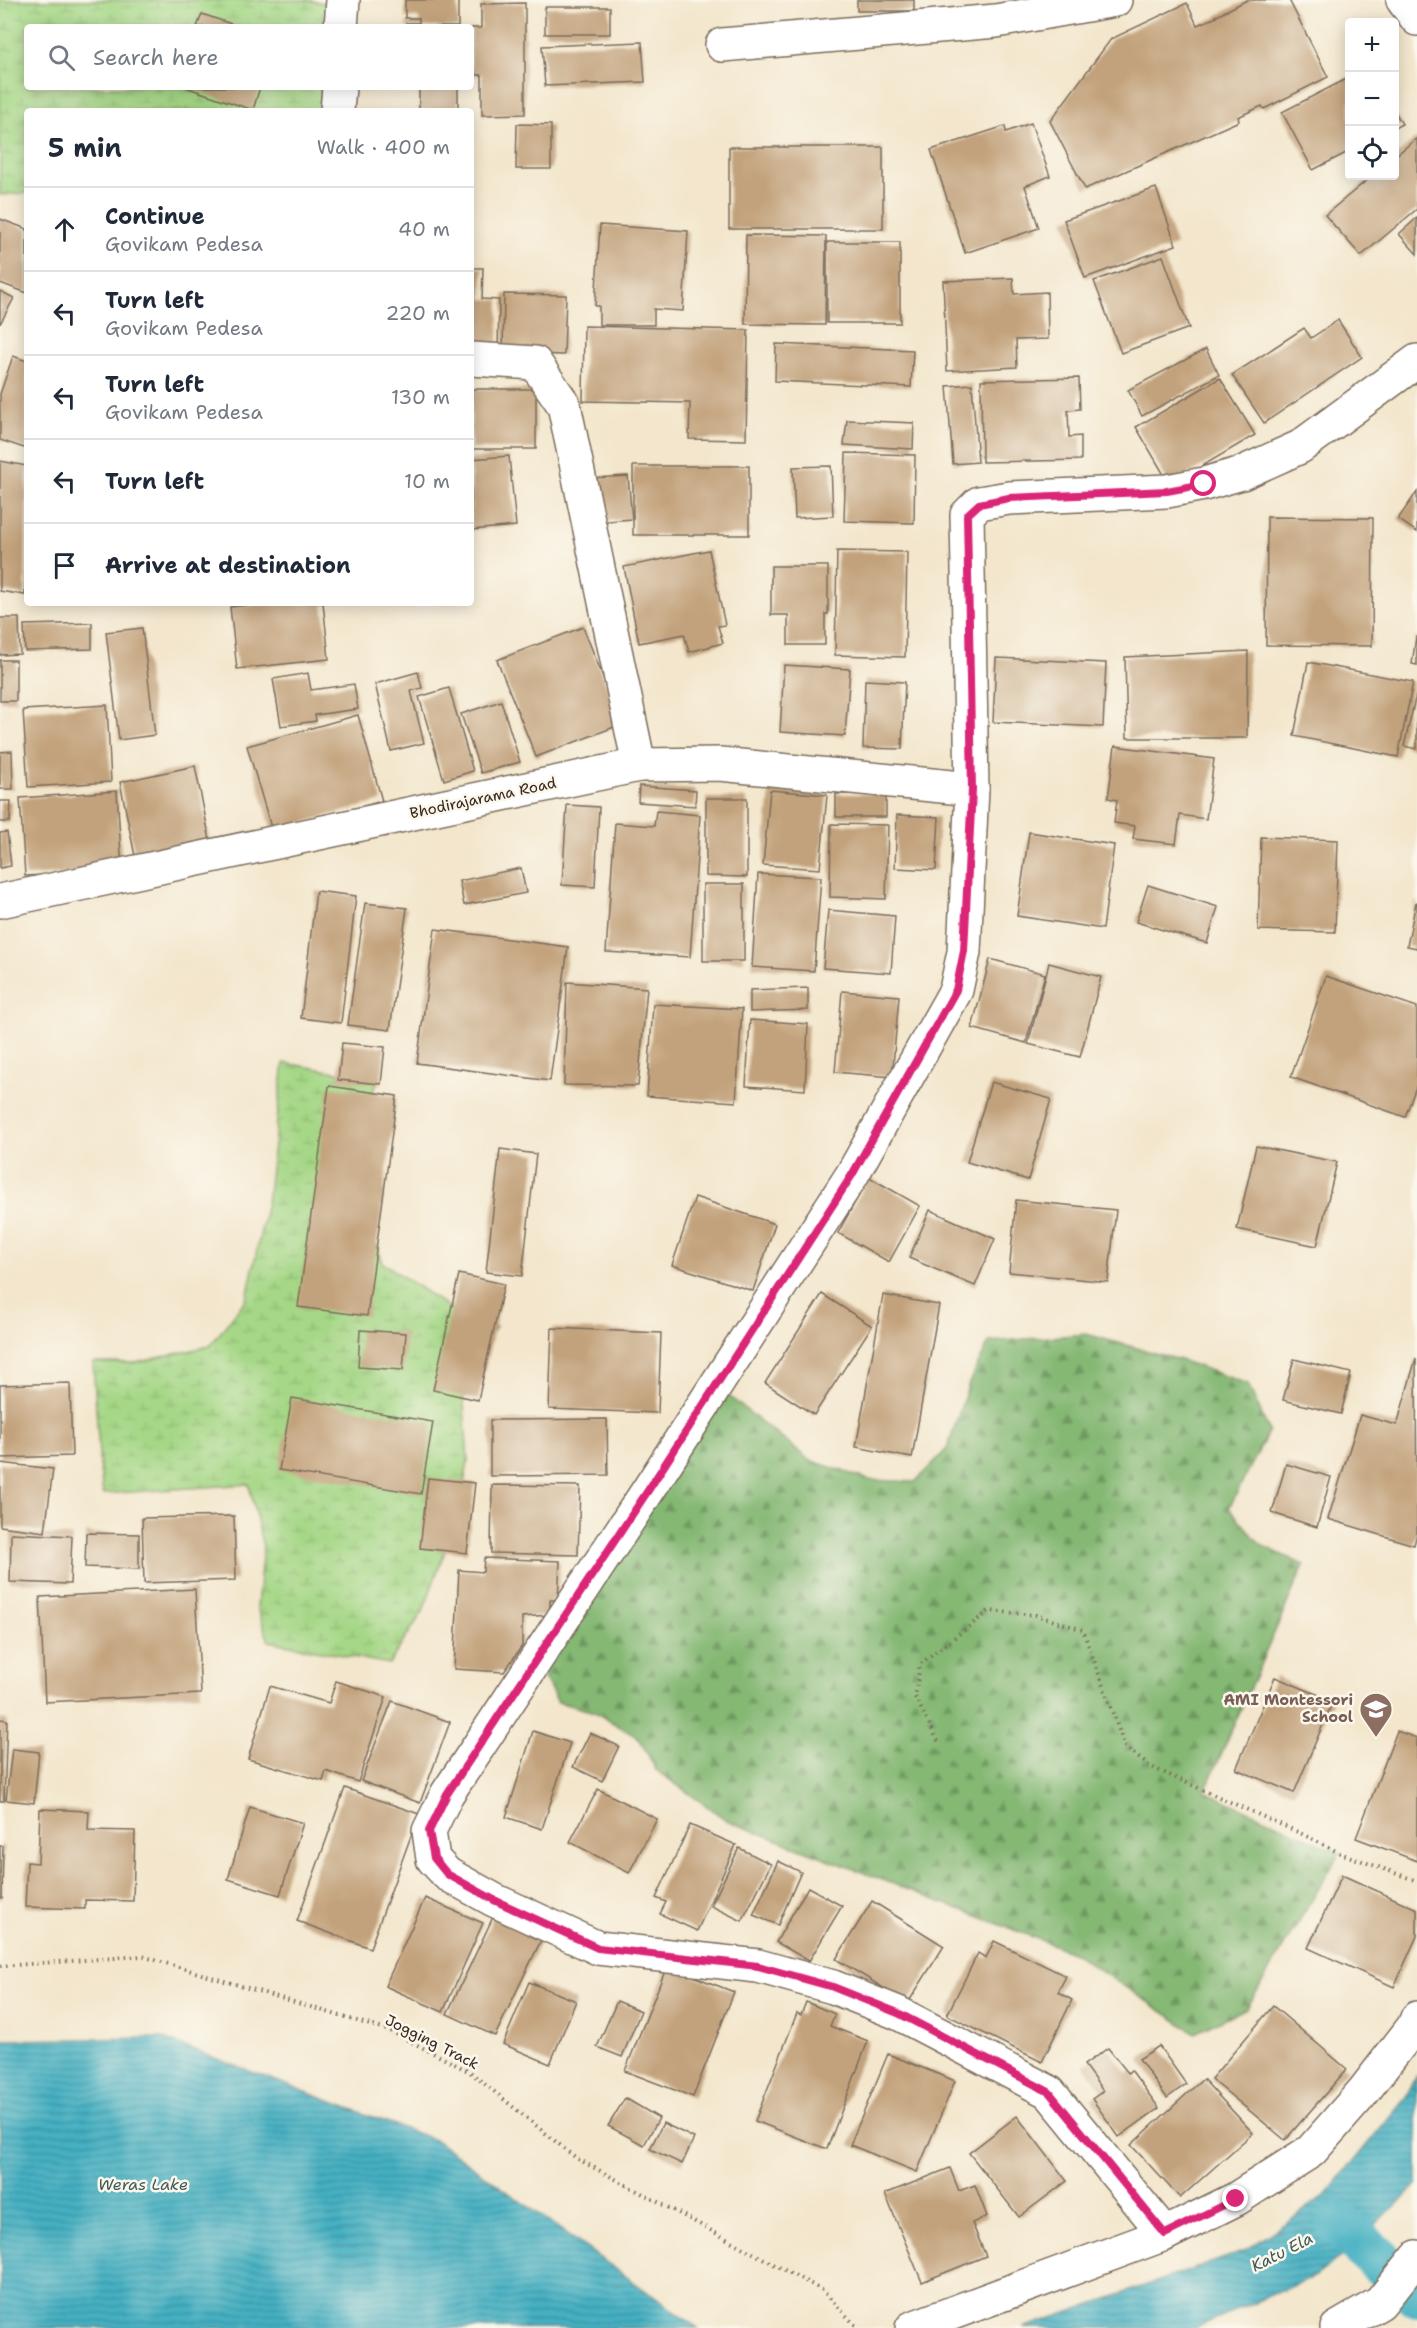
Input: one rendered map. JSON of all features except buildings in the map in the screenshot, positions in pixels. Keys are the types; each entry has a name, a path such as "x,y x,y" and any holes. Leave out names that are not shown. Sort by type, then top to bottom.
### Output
{"street":[{"path":"341,24 343,0"},
{"path":"722,45 996,21 1115,0"},
{"path":"1403,0 1417,19"},
{"path":"338,108 339,90"},
{"path":"474,359 535,363 564,405 639,765"},
{"path":"1165,2234 1049,2092 898,2013 833,1987 758,1966 598,1948 494,1900 447,1874 434,1858 429,1831 447,1794 655,1480 852,1175 956,990 964,951 972,789 967,515 979,504 1009,498 1167,491 1204,484 1242,473 1300,447 1417,361"},
{"name":"Bhodirajarama Road","path":"0,901 639,765 720,764 972,789"},
{"path":"912,2328 1165,2234 1236,2199 1311,2151 1363,2092 1414,2026 1417,2018"},
{"path":"1336,2328 1380,2303 1417,2257"}],"path":[{"path":"938,1741 915,1697 920,1664 989,1611 1036,1615 1083,1630 1125,1747 1149,1766 1340,1853 1417,1881"},
{"name":"Jogging Track","path":"0,1966 142,1956 390,2031 470,2072 576,2158 822,2290 858,2328"}],"green space":[{"path":"0,0 307,0 342,6 341,24 24,24 24,90 339,90 337,108 24,108 24,193 0,195"},
{"path":"284,1063 378,1079 350,1165 383,1263 453,1310 496,1327 462,1378 468,1461 462,1494 445,1551 423,1611 389,1664 269,1641 257,1608 263,1547 249,1484 103,1494 93,1363 135,1363 210,1346 247,1298 267,1202"},
{"path":"1086,1334 1180,1360 1248,1384 1269,1431 1229,1508 1261,1545 1304,1565 1205,1791 1340,1853 1247,2008 1195,2033 1072,1952 728,1821 656,1770 639,1738 595,1712 558,1702 535,1661 716,1386 809,1460 869,1480 915,1482 947,1449 969,1383 989,1342"}],"water":[{"name":"Weras Lake","path":"161,2038 435,2140 698,2328 0,2328 0,2040"},
{"name":"Katu Ela","path":"1417,2075 1417,2185 1358,2243 1317,2275 1195,2328 1023,2328 1245,2251 1326,2195 1408,2094"}],"waterway":[{"path":"1338,2223 1417,2295"}],"place":[{"name":"AMI Montessori School","path":"1376,1738"}],"route":[{"path":"1204,484 1167,491 1009,498 979,504 967,515 972,789 964,951 956,990 852,1175 649,1489 447,1794 429,1831 434,1858 447,1874 494,1900 598,1948 758,1966 833,1987 898,2013 1049,2092 1165,2234 1236,2199"}]}
